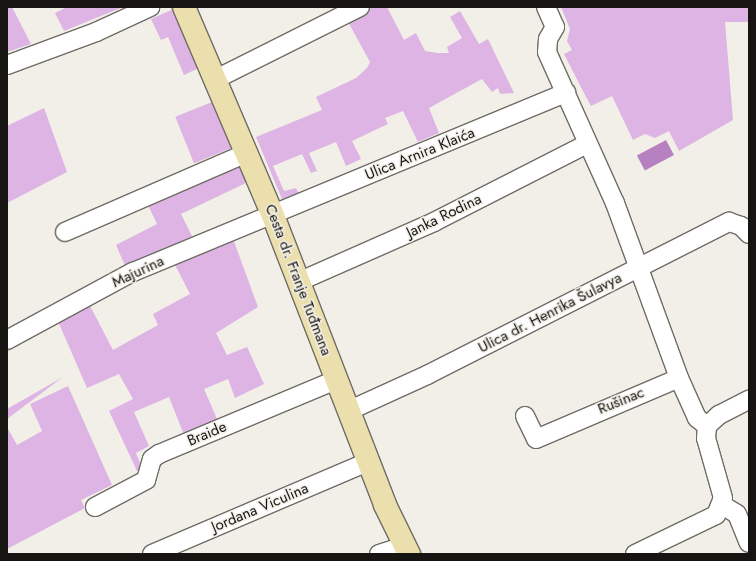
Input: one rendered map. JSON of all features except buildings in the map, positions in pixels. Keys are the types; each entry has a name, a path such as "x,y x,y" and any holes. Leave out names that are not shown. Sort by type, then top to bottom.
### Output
{"main road":[{"name":"Cesta dr. Franje Tuđmana","path":"184,7 272,213 368,462 406,550"}],"street":[{"path":"7,65 96,32 150,7"},
{"path":"216,79 360,7"},
{"path":"546,7 555,27 546,46 587,144 615,203 679,378 697,418 707,426 722,505 737,514 749,543"},
{"name":"Ulica Arnira Klaića","path":"272,213 566,93"},
{"name":"Janka Rodina","path":"298,282 434,222 587,144"},
{"path":"65,232 247,153"},
{"name":"Majurina","path":"7,340 133,272 272,213"},
{"name":"Ulica dr. Henrika Šulavya","path":"348,411 639,268 729,222 741,226 749,234"},
{"name":"Rušinac","path":"525,416 536,439 679,378"},
{"name":"Braide","path":"95,507 146,480 152,459 159,454 336,380"},
{"path":"707,426 719,415 749,400"},
{"name":"Jordana Viculina","path":"152,554 368,462"},
{"path":"635,554 707,522 722,505"},
{"path":"379,554 406,550"}],"shaded area":[{"path":"7,7 12,7 31,44 7,52"},
{"path":"67,7 123,7 64,31 55,13"},
{"path":"178,7 203,66 184,75 168,37 161,40 151,19"},
{"path":"373,7 387,7 404,40 416,33 425,51 438,53 449,53 447,47 462,38 450,17 460,11 479,44 488,39 514,93 500,94 498,88 492,92 482,79 429,108 439,133 418,142 403,111 385,118 388,124 352,141 361,159 346,166 336,142 309,153 317,171 311,173 302,154 273,166 284,191 296,188 299,194 282,199 256,137 322,110 316,97 356,78 367,68 370,62 347,20"},
{"path":"561,7 749,7 749,22 725,22 733,120 679,151 669,131 655,138 645,134 633,140 612,96 591,106 585,95 564,54 572,50 567,41 570,29"},
{"path":"217,100 236,146 194,163 175,117"},
{"path":"44,108 67,172 7,203 7,126"},
{"path":"666,140 674,155 645,171 637,155"},
{"path":"241,161 250,181 181,214 193,238 127,270 116,245 157,224 146,201"},
{"path":"232,236 258,307 216,333 227,355 247,347 264,384 235,398 228,379 204,389 218,421 184,435 169,397 134,412 149,446 136,453 142,468 137,471 109,411 133,399 119,374 87,388 57,319 88,302 113,350 158,325 153,314 190,294 173,261"},
{"path":"63,377 7,419 7,409"},
{"path":"68,386 112,485 81,500 85,508 7,549 7,427 17,445 42,431 30,404"}]}
